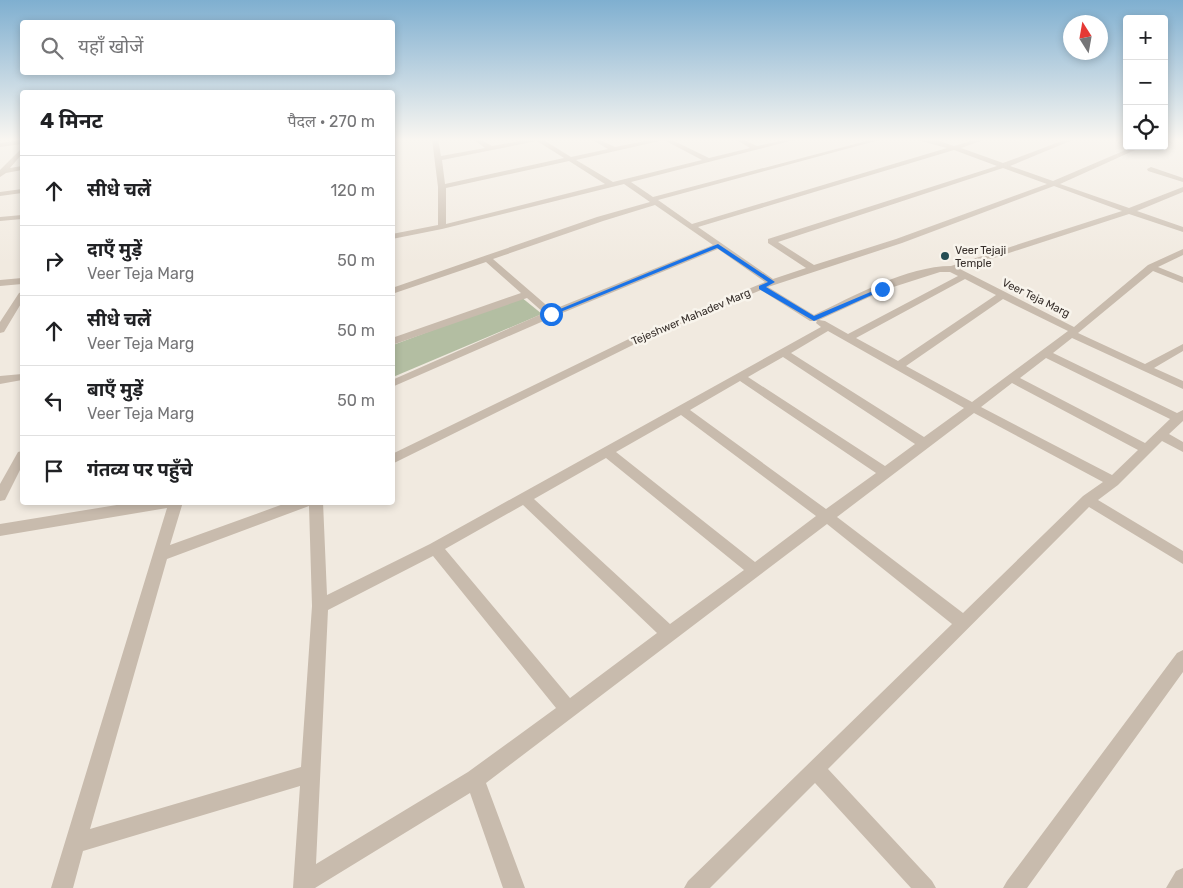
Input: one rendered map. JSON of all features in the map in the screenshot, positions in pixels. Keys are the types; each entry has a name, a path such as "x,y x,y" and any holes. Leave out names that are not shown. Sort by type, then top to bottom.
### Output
{"street":[{"path":"441,180 442,227"},
{"path":"442,187 473,180"},
{"path":"603,180 612,186"},
{"path":"395,236 442,227 632,180"},
{"path":"395,291 655,200 726,180"},
{"path":"690,227 846,180"},
{"path":"812,268 771,241 958,180"},
{"path":"1044,180 1183,230"},
{"name":"Tejeshwer Mahadev Marg","path":"395,459 639,338 772,282 899,241 1062,180"},
{"path":"626,182 655,200 690,227 772,282"},
{"path":"814,319 922,274 944,267 952,269 1128,211 1183,189"},
{"path":"0,194 20,191"},
{"path":"0,228 4,219 20,216"},
{"path":"395,383 551,314 718,246"},
{"path":"304,886 476,779 1047,354 1151,267 1183,252"},
{"path":"488,260 551,314"},
{"path":"1151,267 1183,280"},
{"name":"Veer Teja Marg","path":"952,269 1073,332 1183,385"},
{"path":"848,338 964,276"},
{"path":"0,283 20,281"},
{"path":"762,287 814,319 898,366 1114,482"},
{"path":"395,341 528,294"},
{"path":"898,366 1002,296"},
{"path":"0,330 20,299"},
{"path":"320,606 436,548 828,327"},
{"path":"1147,367 1183,347"},
{"path":"784,352 925,444"},
{"path":"695,888 1088,500 1114,482 1180,416 1047,354"},
{"path":"741,377 886,474"},
{"path":"0,380 20,378"},
{"path":"1013,379 1146,448"},
{"path":"682,410 827,517 963,624"},
{"path":"1161,435 1183,448"},
{"path":"607,452 756,571"},
{"path":"0,496 20,459"},
{"path":"524,498 670,635"},
{"path":"1088,500 1183,558"},
{"path":"0,530 152,505"},
{"path":"62,888 162,555 175,505"},
{"path":"162,555 297,505"},
{"path":"304,886 312,773 320,606 316,505"},
{"path":"436,548 569,710"},
{"path":"1014,888 1183,658"},
{"path":"815,769 925,888"},
{"path":"75,842 312,773"},
{"path":"476,779 514,888"},
{"path":"1177,888 1183,879"}],"green space":[{"path":"521,297 542,314 395,376 395,344"}],"place":[{"name":"Veer Tejaji Temple","path":"945,256"}],"route":[{"path":"551,314 718,246 772,282 762,287 814,319 882,289"}]}
